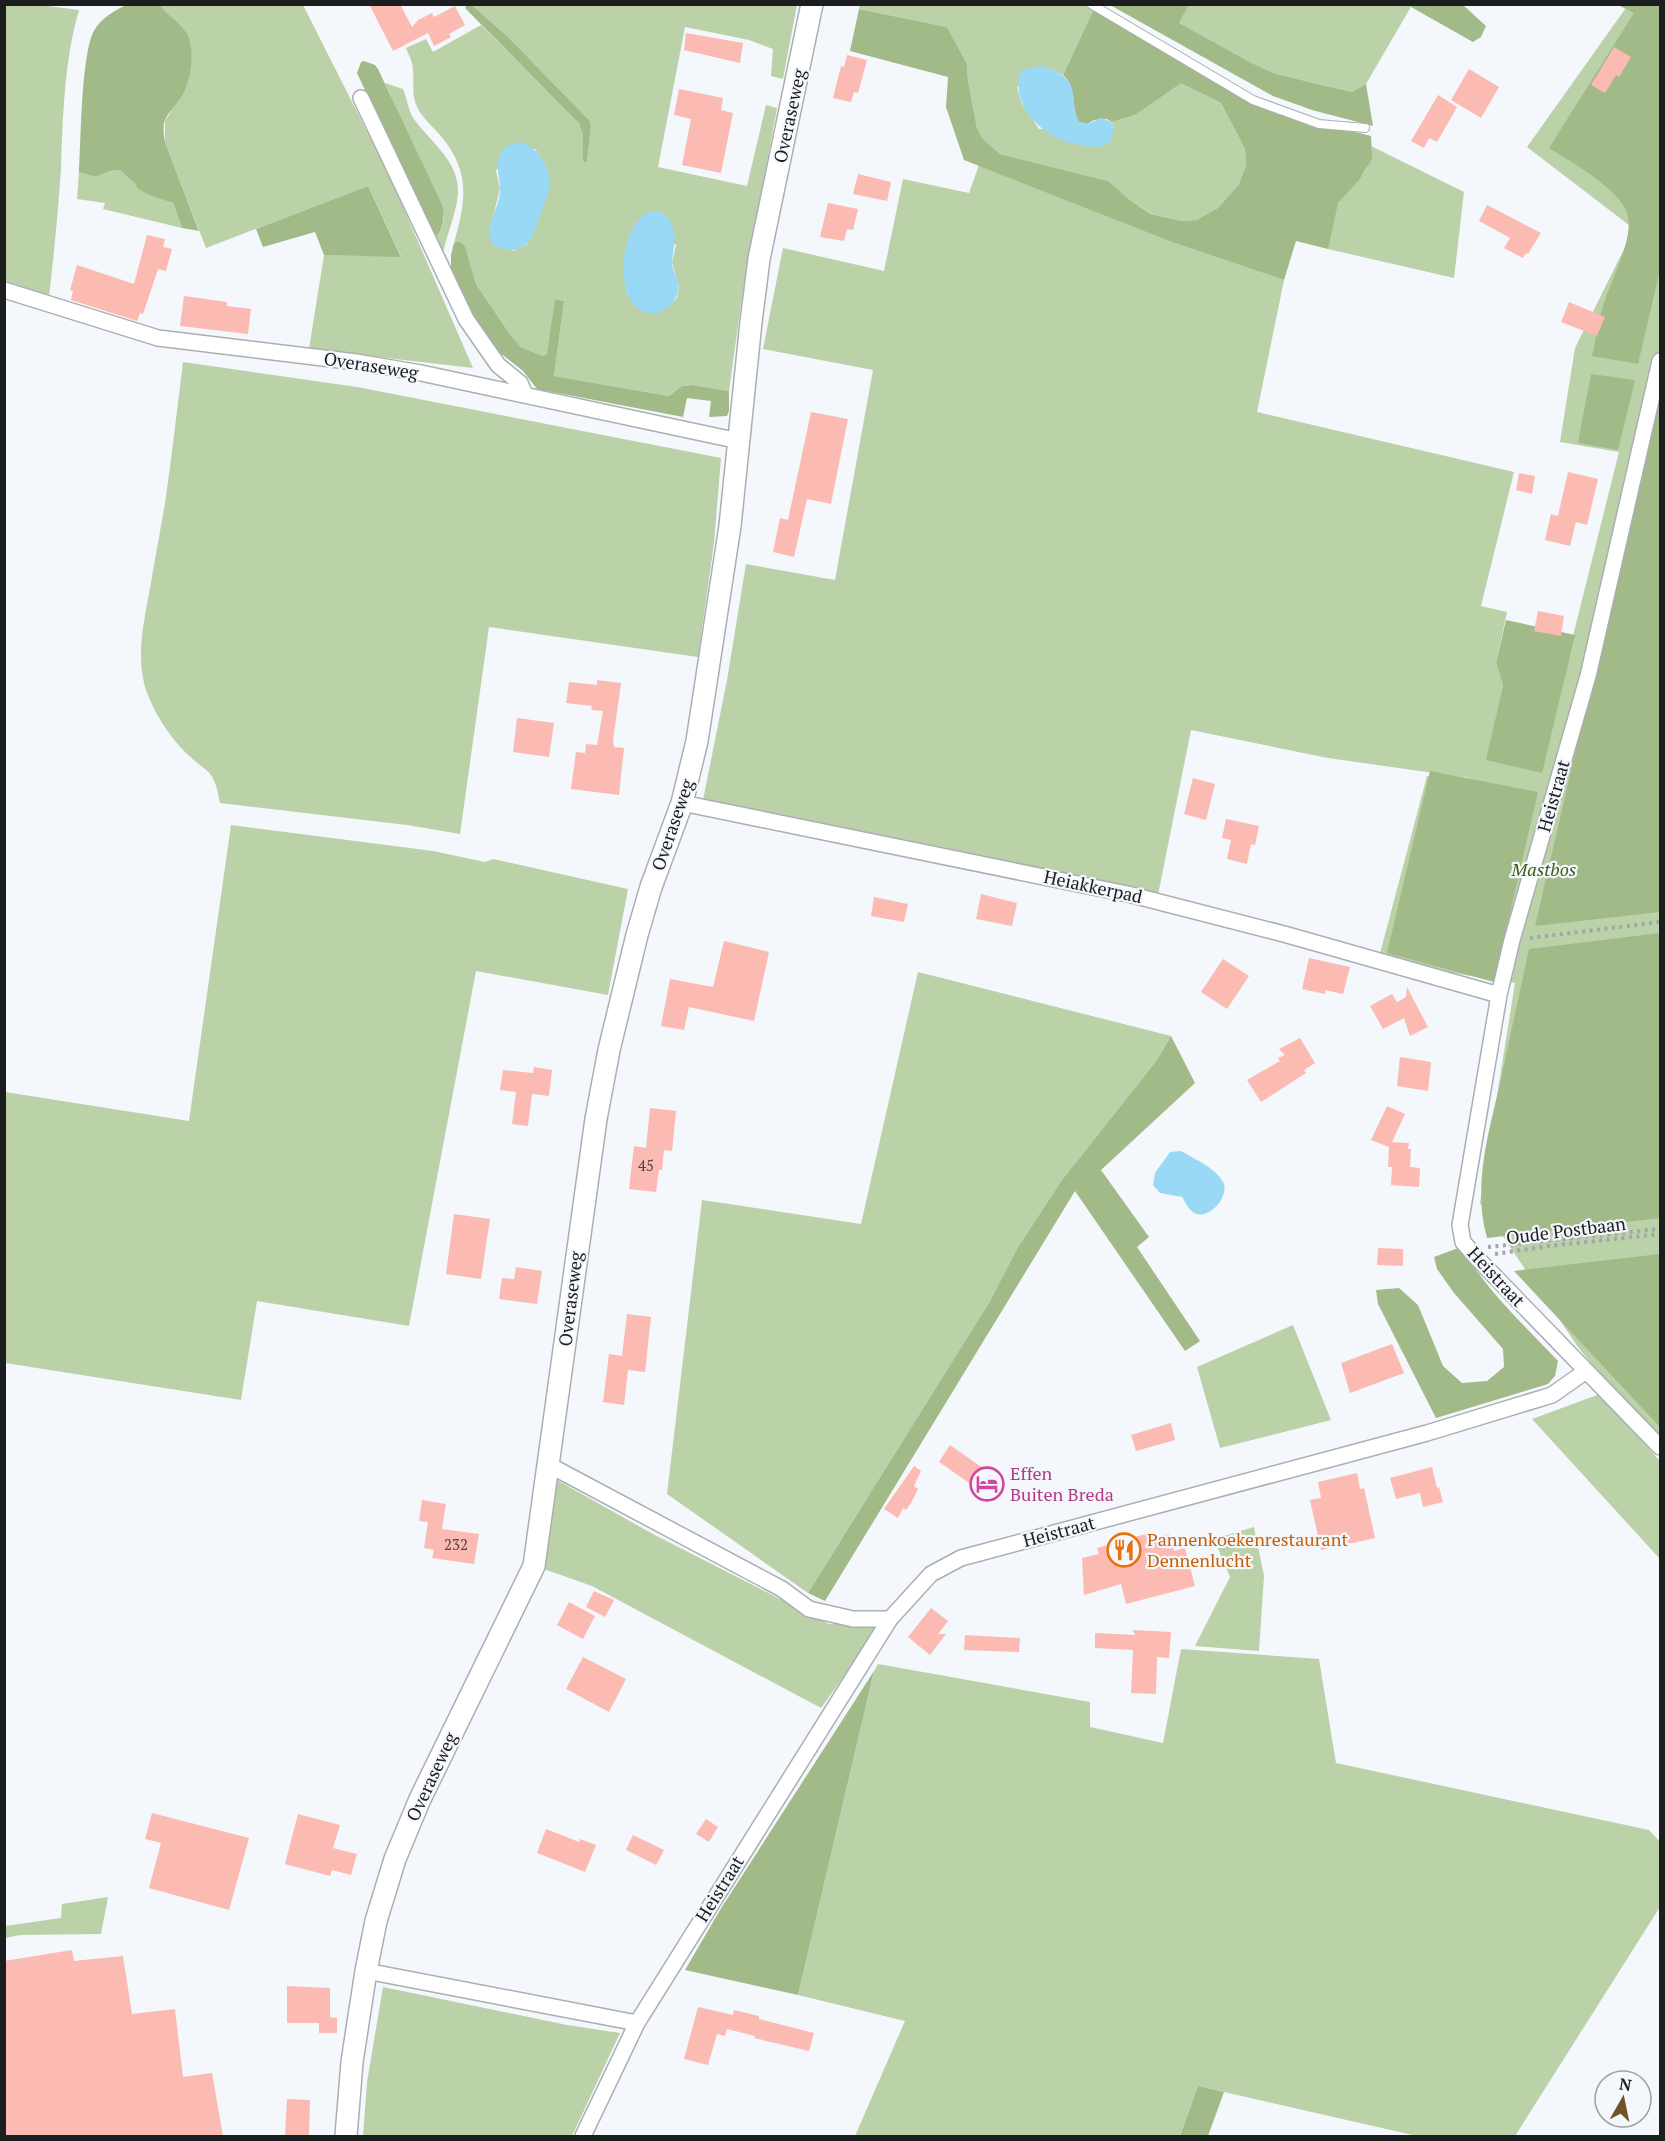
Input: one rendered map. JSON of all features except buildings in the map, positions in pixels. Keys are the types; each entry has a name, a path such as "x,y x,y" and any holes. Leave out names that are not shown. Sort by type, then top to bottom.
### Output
{"street":[{"name":"Overaseweg","path":"346,2136 352,2062 366,1971 376,1921 395,1859 420,1799 534,1566 579,1238 609,1050 651,887 682,803 691,769 730,525 759,259 812,4"},
{"path":"361,98 466,319 498,365 520,383 525,395"},
{"name":"Overaseweg","path":"4,290 158,338 356,362 421,373 739,441"},
{"name":"Heistraat","path":"583,2136 637,2023 890,1619 931,1574 961,1558 1428,1433 1552,1395 1586,1371 1472,1253 1463,1242 1461,1225 1499,995 1512,940 1588,676 1660,361"},
{"name":"Heiakkerpad","path":"682,803 1132,895 1284,934 1499,995"},
{"path":"1586,1371 1660,1447"},
{"path":"549,1465 782,1589 809,1609 853,1619 890,1619"},
{"path":"366,1971 637,2023"}],"lane":[{"path":"1092,4 1253,100 1319,124 1365,128"}],"path":[{"path":"1512,940 1660,922"},
{"path":"1472,1253 1660,1229"},
{"name":"Oude Postbaan","path":"1472,1253 1660,1234"}],"green space":[{"path":"860,4 1083,4 1094,9 1063,75 1043,66 1017,87 1022,104 1039,129 1114,129 1112,122 1135,115 1180,82 1221,103 1245,149 1246,165 1239,184 1218,208 1196,220 1182,221 1152,214 1130,200 1108,181 1000,154 983,139 977,128 967,64 947,27 859,9"},
{"path":"1412,4 1463,5 1486,26 1481,37 1473,42 1411,7"},
{"path":"4,5 40,5 79,10 70,49 65,89 60,185 49,297 5,283"},
{"path":"127,5 160,5 188,36 192,58 188,82 182,96 165,119 164,131 165,142 199,231 182,228 173,203 151,196 137,188 136,184 120,170 110,171 96,177 79,172 84,76 90,40 101,22"},
{"path":"160,5 303,5 390,177 473,368 309,349 324,255 401,256 368,186 206,248 165,142 165,121 171,111"},
{"path":"467,5 472,5 508,37 589,120 591,126 587,163 583,161 583,134 579,123 465,8"},
{"path":"472,5 797,5 783,79 771,76 773,49 749,40 685,27 658,167 747,186 766,105 777,108 742,297 729,391 693,385 682,386 669,396 554,376 564,301 547,354 543,356 521,347 476,284 465,246 459,241 454,243 463,200 461,174 450,148 417,107 412,64 406,48 426,39 433,52 481,25 580,123 583,134 583,161 587,163 591,126 588,119 508,37","holes":["535,149 545,164 548,174 527,244 513,251 490,228 500,189 496,170","636,223 676,245 672,262 679,287 677,298 662,311 650,313 626,292 626,248"]},
{"path":"1110,5 1189,5 1179,23 1276,74 1352,92 1366,84 1373,126 1312,110 1273,96"},
{"path":"1189,5 1412,5 1366,84 1352,92 1276,74 1252,63 1179,23"},
{"path":"1618,5 1660,5 1660,270 1638,364 1592,356 1603,306 1627,238 1629,227 1624,207 1607,187 1549,148 1634,13"},
{"name":"Mastbos","path":"1628,5 1660,5 1660,1448 1578,1347 1480,1203 1515,983 1378,961 1427,776 1466,782 1469,778 1328,758 1191,730 1158,895 702,805 727,680 746,564 835,580 873,370 763,349 783,248 884,271 903,179 969,193 979,165 1169,241 1284,280 1257,412 1514,472 1481,606 1507,612 1496,663 1503,685 1487,758 1565,668 1619,452 1560,442 1575,348 1634,229 1527,147"},
{"path":"859,9 947,27 967,64 977,128 983,139 1000,154 1108,181 1151,214 1182,221 1196,220 1218,208 1239,184 1246,165 1245,149 1221,103 1181,83 1135,115 1112,122 1107,119 1094,120 1087,124 1079,122 1071,86 1063,75 1094,9 1269,106 1309,120 1371,136 1372,159 1359,180 1338,203 1328,249 1296,241 1284,280 1169,241 964,160 946,107 948,77 850,51"},
{"path":"361,62 375,65 378,69 443,207 442,228 434,238 357,73"},
{"path":"385,83 403,89 412,116 449,161 454,171 458,194 443,253 434,238 442,228 444,217"},
{"path":"1371,146 1464,192 1454,278 1328,249 1337,206 1368,165"},
{"path":"120,170 151,196 173,203 182,228 103,209 105,203 77,199 79,172 96,177 110,171"},
{"path":"368,186 401,257 324,255 315,232 263,247 256,229"},
{"path":"459,241 465,246 476,284 521,347 543,356 547,354 555,300 564,301 554,376 669,396 682,386 693,385 729,391 727,416 709,417 711,401 687,398 683,417 537,389 523,371 489,344 469,309 451,269 454,243"},
{"path":"183,362 357,387 721,458 714,543 698,657 489,627 460,834 407,825 220,803 212,777 179,746 167,731 148,696 142,674 143,625 165,503"},
{"path":"1591,374 1635,380 1618,450 1578,443"},
{"path":"1660,387 1660,912 1535,926"},
{"path":"1506,620 1575,635 1542,773 1486,760 1503,685 1496,663"},
{"path":"1430,771 1538,792 1494,982 1387,953"},
{"path":"231,825 433,851 485,862 493,859 628,889 608,995 476,971 409,1326 257,1301 241,1400 5,1363 5,1092 189,1121"},
{"path":"1660,933 1660,1218 1487,1238 1481,1198 1484,1158 1529,949"},
{"path":"918,972 1171,1036 1157,1060 1062,1180 1018,1247 990,1301 808,1593 667,1494 702,1200 861,1224"},
{"path":"1171,1036 1195,1083 1101,1170 1149,1237 1137,1247 1200,1341 1185,1351 1075,1191 825,1601 808,1593 990,1301 1018,1247 1062,1180 1157,1060"},
{"path":"1461,1247 1482,1278 1558,1361 1555,1376 1548,1384 1436,1418 1378,1304 1376,1290 1399,1288 1418,1305 1443,1366 1462,1383 1487,1381 1504,1367 1503,1349 1454,1293 1437,1269 1434,1257"},
{"path":"1660,1254 1660,1427 1514,1271"},
{"path":"1293,1325 1331,1420 1220,1448 1197,1367"},
{"path":"1600,1394 1660,1461 1660,1559 1532,1419"},
{"path":"557,1480 651,1533 829,1624 882,1624 821,1708 592,1586 541,1568"},
{"path":"1254,1527 1264,1576 1259,1651 1195,1646 1230,1577 1214,1539"},
{"path":"1181,1649 1319,1659 1336,1763 1649,1830 1660,1842 1660,1907 1515,2136 1417,2136 1198,2086 1180,2136 855,2136 905,2021 798,1995 874,1671 878,1664 1090,1702 1090,1727 1163,1743"},
{"path":"874,1671 798,1995 685,1970 720,1910"},
{"path":"108,1897 101,1934 20,1935 5,1938 5,1926 61,1918 62,1904"},
{"path":"383,1987 567,2025 620,2033 572,2136 363,2136 367,2082"},
{"path":"1198,2086 1224,2092 1208,2136 1180,2136"}],"water":[{"path":"1044,66 1070,83 1075,113 1079,122 1087,124 1101,118 1112,122 1114,129 1111,141 1096,147 1067,142 1044,130 1034,121 1021,100 1018,87 1019,74 1029,68"},
{"path":"518,142 532,148 542,159 548,173 549,188 531,239 522,248 510,250 494,246 490,238 490,231 500,192 499,156 509,145"},
{"path":"650,211 660,211 667,217 675,234 672,261 679,288 673,302 658,313 641,310 631,301 626,290 623,269 630,235 635,225"},
{"path":"1181,1151 1210,1168 1223,1182 1222,1199 1208,1213 1194,1213 1182,1197 1160,1193 1153,1185 1155,1173 1170,1152"}],"place":[{"name":"Effen Buiten Breda","path":"987,1484"},
{"name":"Pannenkoekenrestaurant Dennenlucht","path":"1124,1550"}]}
